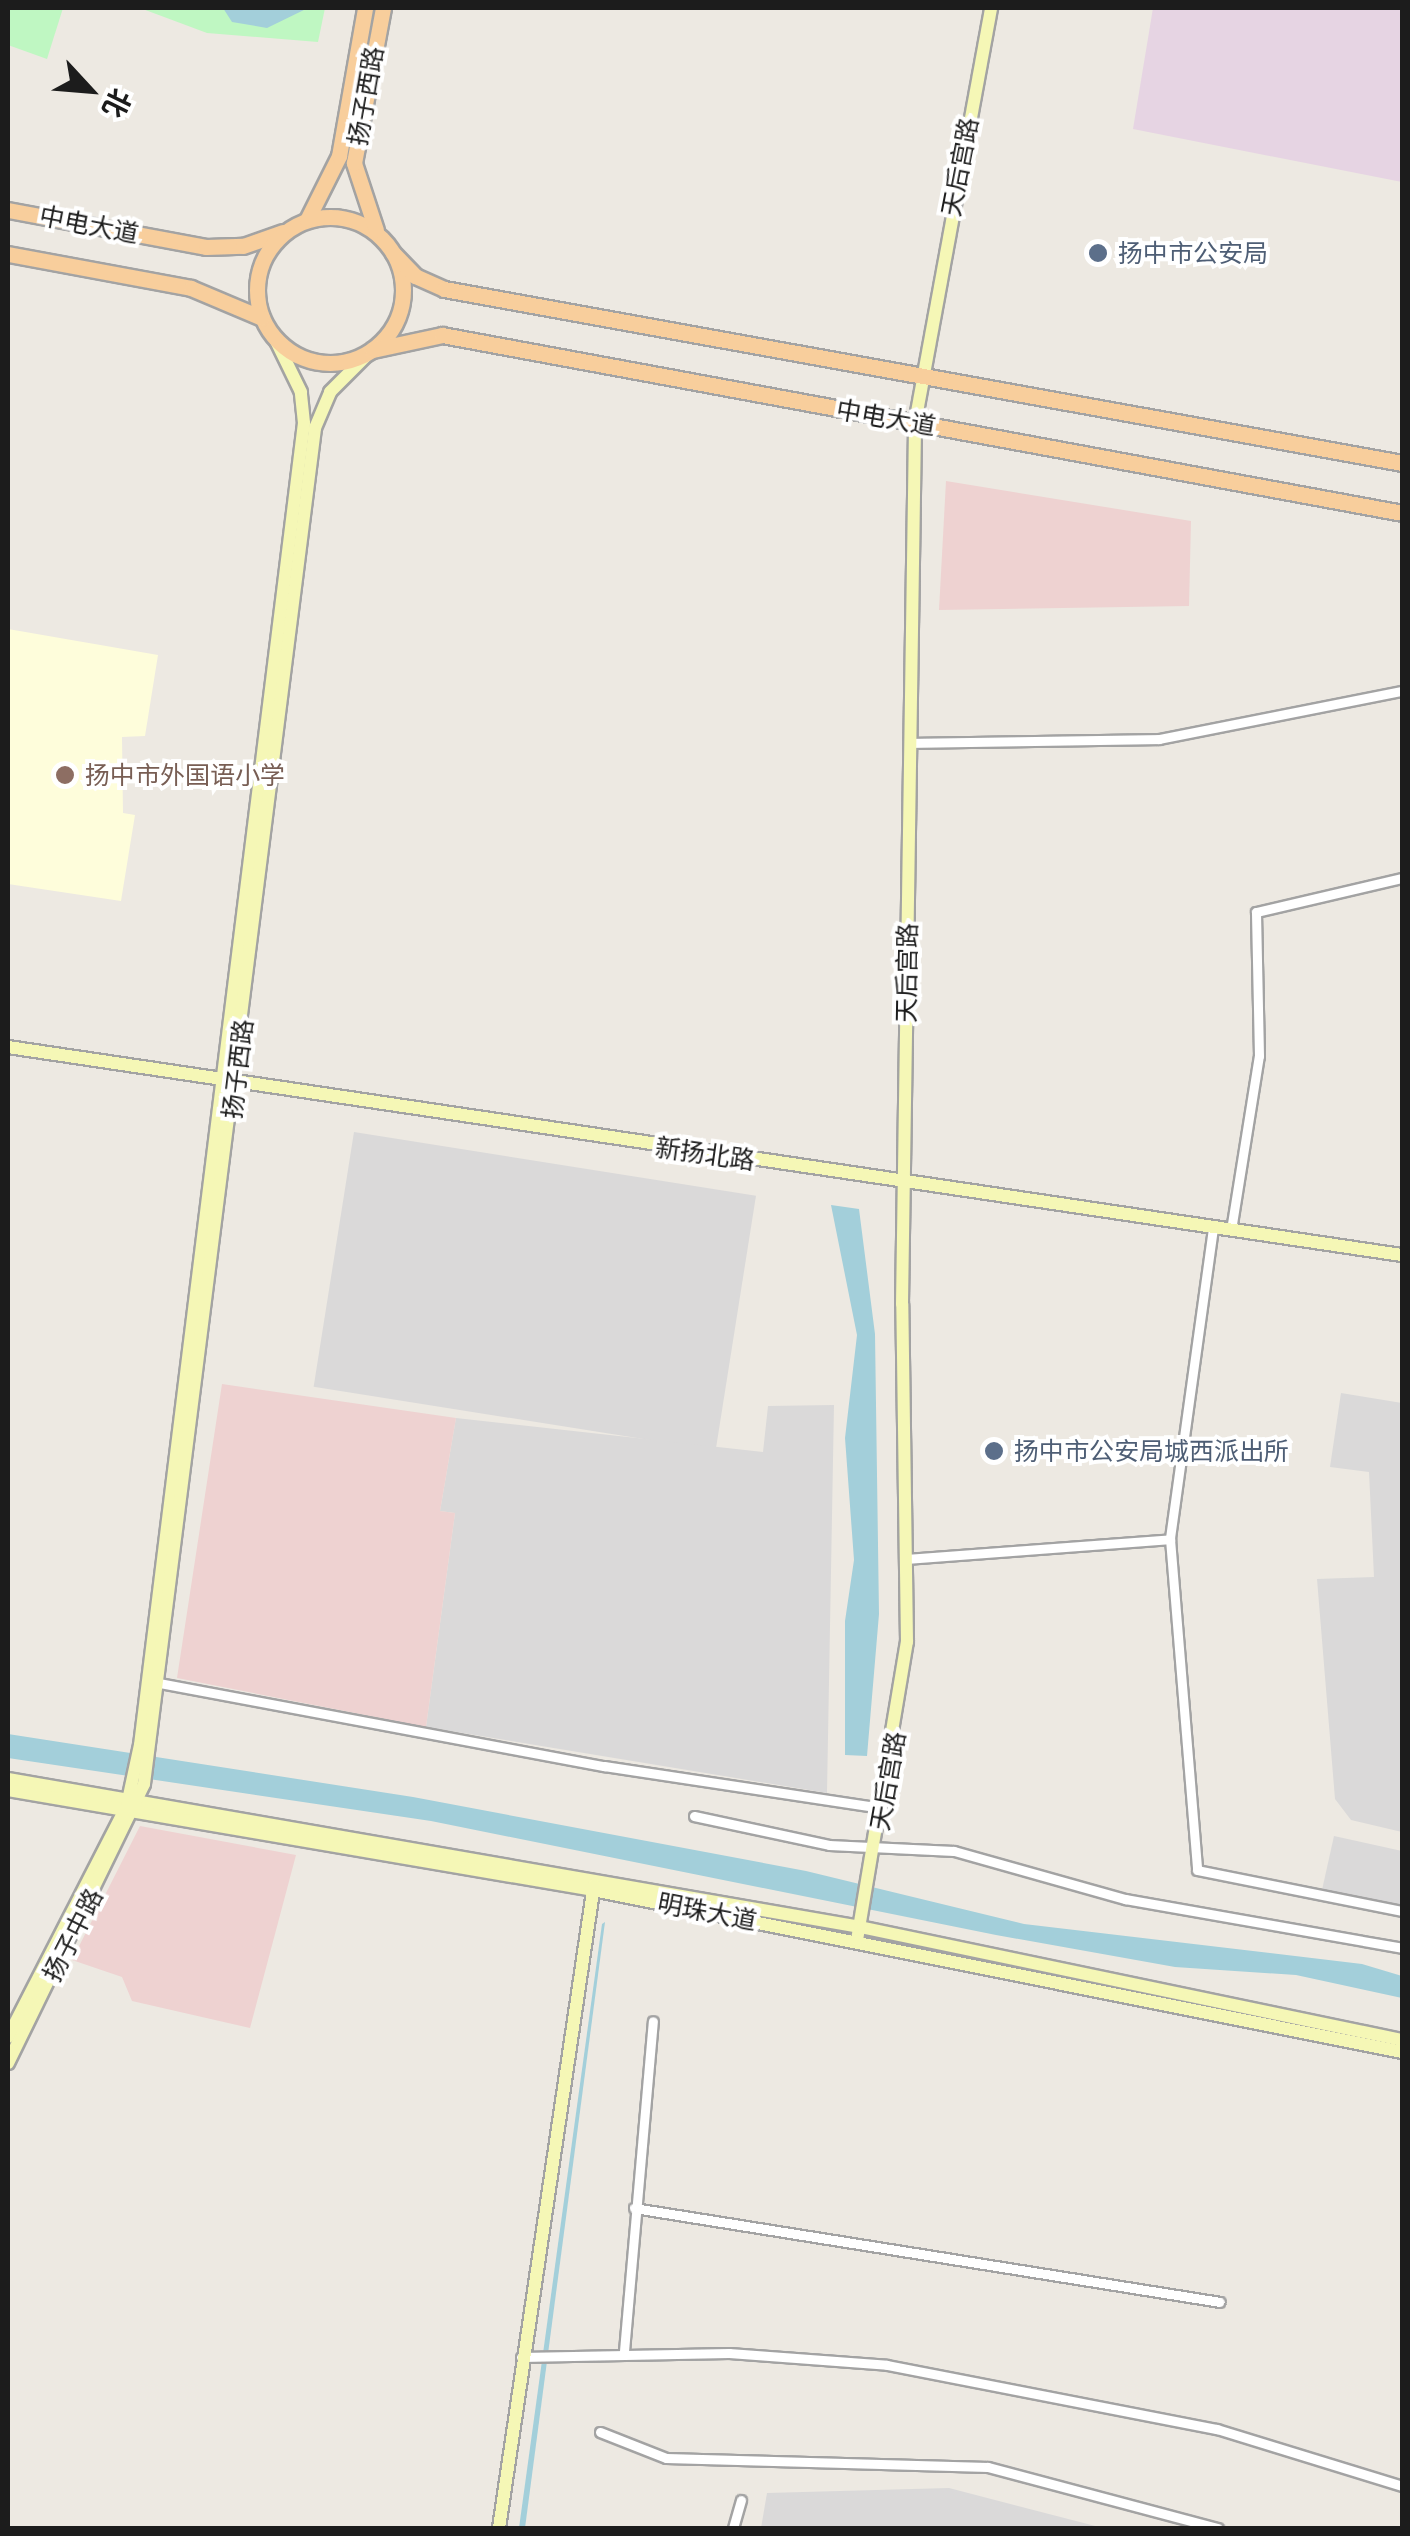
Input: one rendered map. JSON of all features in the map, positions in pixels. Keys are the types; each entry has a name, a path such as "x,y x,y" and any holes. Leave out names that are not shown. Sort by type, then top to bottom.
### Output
{"main road":[{"name":"扬子西路","path":"306,220 339,156 365,8"},
{"name":"扬子西路","path":"381,238 368,222 354,164 382,8"},
{"name":"天后宫路","path":"860,1928 904,1691 904,1183 916,424 920,377 991,8"},
{"name":"中电大道","path":"8,210 206,247 243,246 286,231"},
{"path":"346,218 381,238 393,253 402,295 392,326 372,350 332,363 310,360 274,338 262,318 259,270 286,231 306,220 346,218"},
{"name":"中电大道","path":"393,253 415,276 444,289 1402,463"},
{"name":"中电大道","path":"8,254 191,288 262,318"},
{"name":"中电大道","path":"372,350 442,335 1402,513"},
{"name":"扬子西路","path":"145,1746 233,1080 304,423 301,392 274,338"},
{"name":"扬子西路","path":"135,1795 158,1682 315,428 330,392 372,350"},
{"name":"新扬北路","path":"8,1047 1402,1255"},
{"name":"明珠大道","path":"8,1779 135,1795 594,1884 860,1928 1402,2040"},
{"name":"明珠大道","path":"8,1790 135,1795"},
{"name":"扬子中路","path":"8,2038 135,1795"},
{"name":"扬子中路","path":"8,2063 135,1795"},
{"path":"499,2528 594,1884"},
{"name":"明珠大道","path":"860,1928 1402,2052"}],"street":[{"path":"910,742 1159,739 1402,691"},
{"path":"1231,1230 1258,1056 1256,912 1402,878"},
{"path":"1214,1228 1170,1540 1197,1870 1402,1910"},
{"path":"907,1559 1170,1540"},
{"path":"158,1682 604,1766 882,1808"},
{"path":"694,1816 829,1846 878,1842 954,1851 1125,1899 1402,1948"},
{"path":"624,2350 653,2021"},
{"path":"634,2208 1220,2302"},
{"path":"525,2356 624,2350 888,2365 985,2379 1217,2430 1402,2486"},
{"path":"600,2432 666,2458 988,2468 1218,2528"},
{"path":"733,2528 740,2500"}],"shaded area":[{"path":"1153,8 1402,8 1402,182 1133,129"},
{"path":"946,481 1191,521 1189,606 939,610"},
{"name":"扬中市外国语小学","path":"8,629 158,655 145,736 122,737 123,813 135,815 121,901 8,884"},
{"path":"354,1132 756,1196 716,1450 314,1387"},
{"path":"222,1384 456,1418 440,1511 455,1513 426,1727 177,1678"},
{"path":"1341,1393 1402,1403 1402,1832 1351,1820 1335,1799 1317,1579 1374,1577 1369,1472 1330,1467"},
{"path":"834,1405 827,1793 426,1727 455,1513 440,1511 456,1418 763,1452 768,1406"},
{"path":"140,1826 296,1855 250,2028 132,2001 122,1977 72,1960"},
{"path":"1334,1836 1402,1851 1402,1908 1322,1890"},
{"path":"949,2488 1103,2528 761,2528 767,2493"}],"green space":[{"path":"8,8 63,8 47,59 8,45"},
{"path":"140,8 325,8 318,42 207,33"}],"water":[{"path":"223,8 308,8 267,28 232,22"},
{"path":"831,1205 859,1209 875,1334 879,1614 867,1756 845,1755 845,1621 854,1560 845,1438 857,1335"},
{"path":"8,1734 413,1797 806,1871 1024,1924 1362,1964 1402,1976 1402,1998 1296,1975 1175,1967 996,1935 431,1821 8,1758"},
{"path":"605,1922 525,2528 519,2528 602,1924"}],"place":[{"name":"扬中市公安局","path":"1098,253"},
{"name":"扬中市外国语小学","path":"65,775"},
{"name":"扬中市公安局城西派出所","path":"994,1451"}]}
